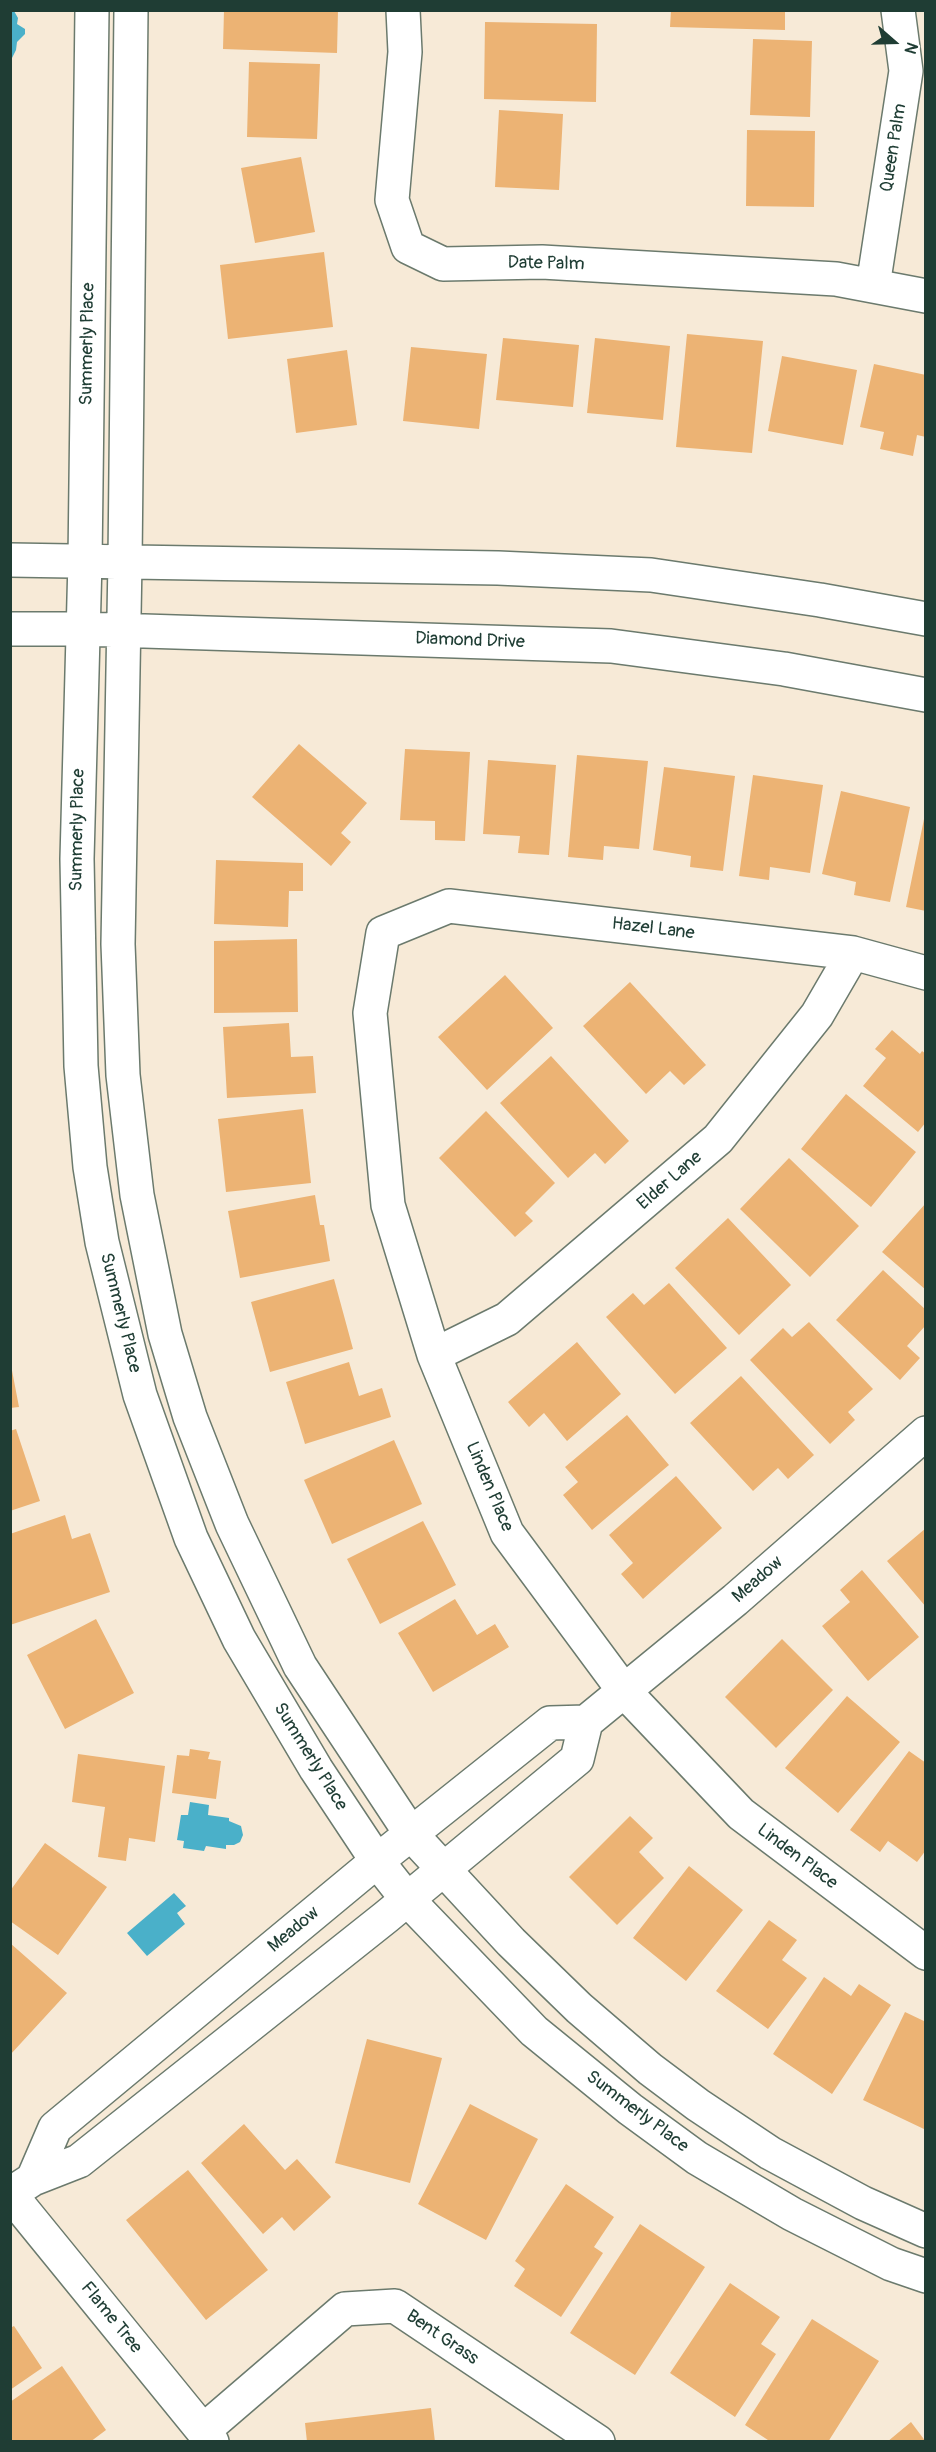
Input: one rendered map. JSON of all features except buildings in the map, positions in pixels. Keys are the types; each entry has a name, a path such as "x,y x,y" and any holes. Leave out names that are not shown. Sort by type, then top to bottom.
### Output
{"street":[{"name":"Summerly Place","path":"92,10 85,561 77,859 81,1066 90,1167 102,1242 140,1395 191,1538 239,1639 316,1769 377,1862 407,1899 534,2031 630,2109 697,2157 792,2214 891,2264 926,2276"},
{"path":"131,10 118,944 123,1075 137,1195 165,1334 190,1417 232,1524 295,1656 363,1764 411,1834 511,1942 579,2008 650,2069 698,2105 770,2153 863,2203 926,2231"},
{"name":"Date Palm","path":"403,10 405,52 392,201 408,247 443,264 542,262 836,279 926,296"},
{"name":"Queen Palm","path":"873,286 906,70 898,10"},
{"path":"10,560 498,568 651,575 820,600 926,619"},
{"name":"Diamond Drive","path":"10,629 82,629 611,646 783,669 926,694"},
{"name":"Hazel Lane","path":"383,933 449,906 853,952 926,973"},
{"name":"Linden Place","path":"383,933 370,1013 388,1205 434,1355 507,1533 624,1691 741,1814 926,1953"},
{"name":"Elder Lane","path":"434,1355 507,1319 718,1139 817,1015 853,952"},
{"name":"Meadow","path":"18,2189 55,2128 411,1834 550,1723 586,1722 735,1600 926,1434"},
{"path":"18,2189 79,2161 577,1760 586,1722"},
{"name":"Flame Tree","path":"18,2189 207,2436"},
{"name":"Bent Grass","path":"207,2436 345,2309 394,2306 598,2442"}],"water":[{"path":"11,10 18,18 17,24 25,29 25,34 17,42 11,60"},
{"path":"190,1802 209,1805 208,1815 229,1818 229,1821 241,1826 243,1835 240,1842 226,1845 226,1849 206,1846 204,1851 183,1848 184,1841 177,1840 181,1815 188,1815"},
{"path":"174,1893 186,1906 177,1913 185,1924 147,1956 127,1933"}]}
